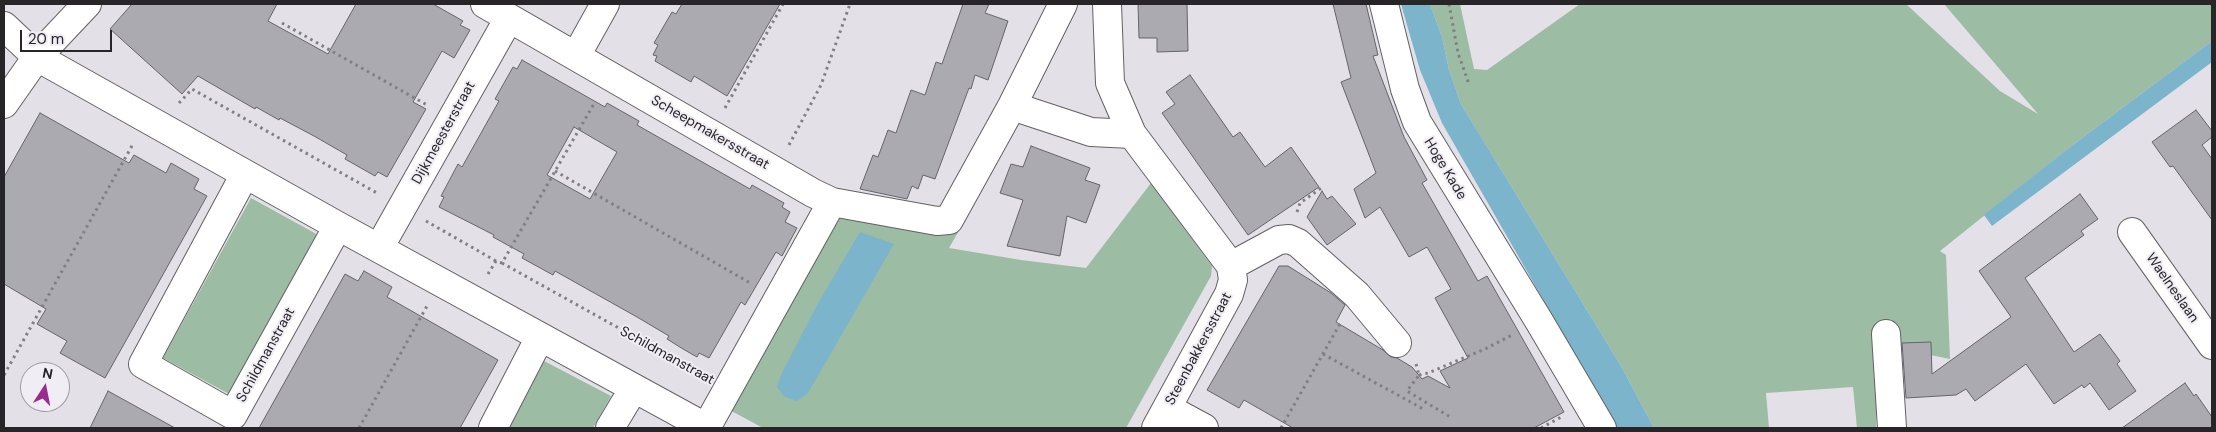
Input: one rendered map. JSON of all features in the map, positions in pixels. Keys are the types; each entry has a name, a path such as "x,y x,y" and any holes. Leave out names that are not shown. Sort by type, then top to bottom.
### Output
{"street":[{"path":"4,104 37,56 87,4"},
{"name":"Scheepmakersstraat","path":"485,4 822,197 937,220 950,220 1012,106"},
{"path":"576,56 605,4"},
{"path":"1063,4 1012,106 1091,132 1132,134"},
{"path":"1107,4 1110,83 1132,134 1231,266 1279,240 1289,239 1298,243 1357,295 1397,343"},
{"name":"Hoge Kade","path":"1384,4 1405,89 1417,122 1602,428"},
{"name":"Dijkmeesterstraat","path":"379,248 509,18"},
{"path":"4,26 37,56 338,226 707,428 778,298 822,197"},
{"name":"Schildmanstraat","path":"245,174 143,364 233,415 338,226"},
{"name":"Waelneslaan","path":"2132,232 2212,345"},
{"name":"Steenbakkersstraat","path":"1162,418 1229,294 1233,280 1231,266"},
{"path":"1886,334 1892,428"},
{"path":"492,428 540,337"},
{"path":"610,428 634,388"},
{"path":"1162,418 1204,428"}],"path":[{"path":"711,134 783,4"},
{"path":"775,171 821,85 850,4"},
{"path":"1449,4 1458,53 1469,84"},
{"path":"282,23 452,119"},
{"path":"502,264 610,76"},
{"path":"4,375 152,121 192,89 496,261 474,300"},
{"path":"555,171 778,298"},
{"path":"1289,239 1300,203 1324,186"},
{"name":"Schildmanstraat","path":"496,261 728,389"},
{"path":"359,428 440,282"},
{"path":"1281,428 1357,295"},
{"path":"1452,418 1407,391 1419,375 1485,349 1539,321"},
{"path":"1397,343 1417,366 1419,375"},
{"path":"1323,354 1425,410"}],"green space":[{"path":"1430,4 1460,4 1474,69 1487,70 1580,4 1906,4 2000,91 2038,114 1944,4 2212,4 2212,41 2070,147 1940,251 1946,255 1950,359 1877,344 1876,428 1857,428 1853,387 1766,393 1769,428 1654,428 1621,366 1461,104 1449,70 1442,37"},
{"path":"1151,183 1212,266 1211,276 1126,428 763,428 726,408 835,207 960,229 949,248 1086,268"},
{"path":"251,198 320,236 231,395 163,358"},
{"path":"544,361 611,396 593,428 507,428"}],"water":[{"path":"1401,4 1430,4 1442,37 1449,70 1461,104 1621,366 1654,428 1614,428 1442,123 1420,70"},
{"path":"2212,41 2212,62 1992,226 1984,215 2070,147"},
{"path":"860,232 894,244 808,393 797,401 785,397 777,387 781,375 817,305"}],"building":[{"path":"132,4 277,4 268,21 328,54 356,4 433,4 463,21 460,25 470,30 454,58 442,51 413,102 426,109 387,177 378,172 375,176 345,159 347,155 314,136 256,107 255,109 198,76 182,94 110,29"},
{"path":"682,4 780,4 727,96 694,76 691,82 655,61 657,56 653,55 658,45 654,43 672,12 676,14"},
{"path":"963,4 989,4 985,13 1008,21 988,80 975,75 935,179 923,175 918,189 912,186 907,199 860,189 873,155 878,157 888,130 896,133 911,90 925,95 936,62 942,64"},
{"path":"1138,4 1187,4 1188,51 1157,52 1157,38 1139,38"},
{"path":"1333,4 1366,4 1378,55 1373,56 1404,137 1427,180 1422,183 1478,281 1487,276 1564,412 1534,428 1293,428 1244,400 1239,408 1207,390 1279,266 1288,266 1331,293 1345,305 1336,322 1383,350 1391,357 1397,358 1412,367 1422,379 1428,376 1450,388 1440,371 1468,358 1435,298 1451,289 1427,247 1409,257 1380,207 1365,218 1354,189 1376,173 1341,82 1351,78"},
{"path":"522,60 605,107 607,103 639,121 637,125 750,189 752,185 784,203 782,207 790,212 785,222 797,228 782,256 776,252 745,305 741,302 709,358 699,353 697,357 667,339 669,336 637,317 555,271 553,275 522,258 524,254 493,237 494,235 439,207 444,197 441,196 458,164 462,167 499,101 495,99 513,67 517,69","holes":["574,127 617,152 590,199 547,175"]},
{"path":"1190,75 1233,137 1240,132 1265,167 1291,147 1319,187 1248,235 1162,113 1175,104 1166,92"},
{"path":"2196,110 2212,131 2212,137 2202,145 2212,159 2212,220 2173,166 2170,167 2152,142"},
{"path":"40,113 129,163 134,155 166,173 171,163 199,179 194,189 207,196 105,378 60,353 67,341 37,324 46,309 4,284 4,177"},
{"path":"1031,146 1090,168 1085,180 1100,185 1086,223 1067,216 1060,256 1007,246 1023,200 1000,193 1011,164 1023,167"},
{"path":"1322,191 1327,199 1332,196 1356,224 1327,245 1307,217"},
{"path":"2080,194 2098,219 2081,231 2084,235 2025,278 2074,352 2100,334 2120,361 2117,364 2136,391 2109,410 2090,383 2084,388 2082,385 2054,404 2026,364 1975,401 1966,389 1956,395 1906,398 1902,343 1931,342 1932,374 2011,317 1979,271"},
{"path":"364,271 392,287 387,297 498,360 460,428 259,428 345,274 358,281"},
{"path":"2185,383 2194,396 2196,394 2212,417 2212,428 2122,428"},
{"path":"108,391 175,428 90,428"}]}
